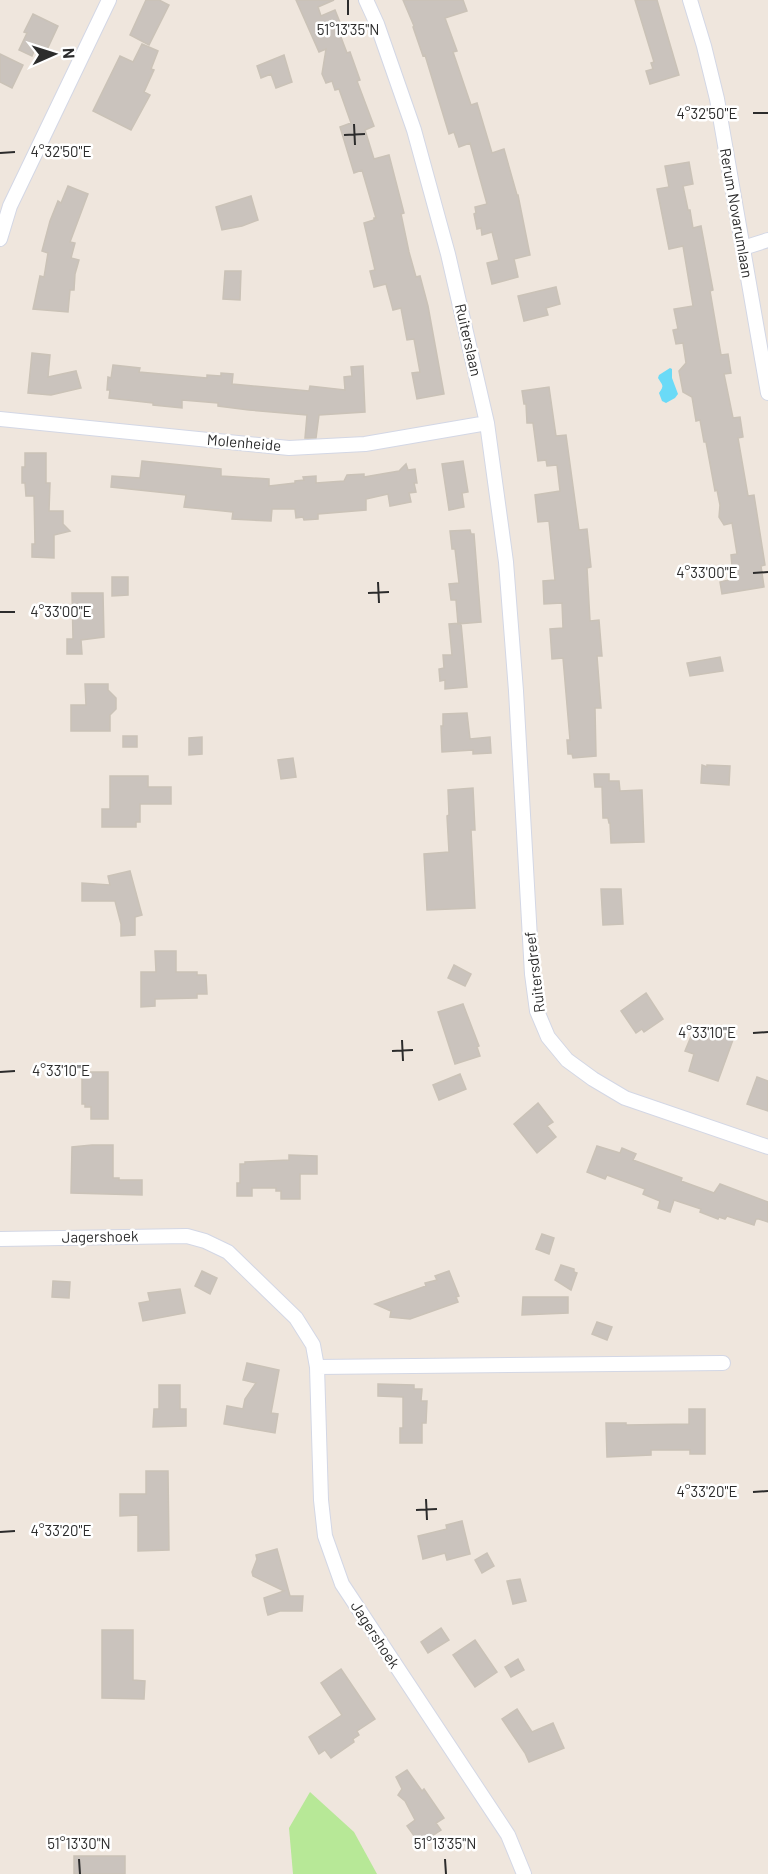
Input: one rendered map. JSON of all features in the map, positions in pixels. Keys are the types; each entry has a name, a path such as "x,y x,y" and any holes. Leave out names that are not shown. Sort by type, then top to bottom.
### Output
{"street":[{"path":"0,238 10,206 109,0"},
{"name":"Ruiterslaan","path":"366,0 377,24 414,130 448,254 487,423 506,562 516,692"},
{"name":"Rerum Novarumlaan","path":"690,0 717,99 768,393"},
{"path":"743,248 768,240"},
{"name":"Molenheide","path":"0,419 289,448 365,444 487,423"},
{"name":"Ruitersdreef","path":"516,692 532,974 537,1011 548,1038 567,1060 593,1079 626,1098 768,1147"},
{"name":"Jagershoek","path":"0,1239 187,1236 205,1241 228,1252 296,1318 313,1346 317,1367 321,1500 325,1536 342,1584 508,1835 524,1874"},
{"path":"317,1367 723,1363"}],"green space":[{"path":"310,1792 354,1832 377,1874 293,1874 289,1828"}],"water":[{"path":"670,368 678,394 666,403 662,401 659,393 662,384 658,378"}],"building":[{"path":"146,0 159,0 169,5 149,45 130,35"},
{"path":"296,0 334,0 318,7 321,16 335,10 343,30 339,32 347,53 350,52 360,80 357,81 374,126 365,130 374,159 389,155 404,213 401,214 409,252 416,277 420,276 428,306 444,394 417,399 412,373 420,372 414,339 407,340 401,308 393,310 386,284 374,287 370,271 375,270 364,223 376,218 362,170 354,173 340,127 351,123 339,89 335,90 332,81 326,83 322,74 326,49 319,52"},
{"path":"403,0 463,0 467,11 445,18 457,51 453,52 471,105 477,103 492,153 504,149 518,195 530,255 514,259 518,277 492,284 487,263 499,260 492,232 482,235 481,228 477,229 475,207 487,204 470,143 459,147 454,132 449,134 425,55 423,56"},
{"path":"635,0 657,0 679,75 650,84 646,71 653,69 651,63 654,62"},
{"path":"33,14 58,26 45,54 35,49 32,56 19,50 27,33 24,32"},
{"path":"142,44 158,51 151,69 154,70 144,92 150,95 131,130 93,111 120,56 133,62"},
{"path":"0,54 23,65 12,88 0,82"},
{"path":"284,55 292,82 276,88 271,74 261,78 257,66"},
{"path":"689,162 693,184 683,186 693,228 701,226 713,290 710,291 721,355 728,354 731,373 724,374 733,418 740,417 743,437 738,438 748,496 754,495 765,565 761,566 764,587 722,594 720,582 733,579 731,555 737,554 732,523 724,525 719,517 720,505 700,420 696,421 692,397 683,392 679,371 686,363 683,343 676,344 673,330 678,329 674,309 693,306 683,246 669,249 657,189 669,187 665,166"},
{"path":"68,186 88,194 70,242 75,243 71,258 79,260 74,290 70,290 68,312 33,309 40,276 44,277 48,253 42,251 50,221 58,201 61,203"},
{"path":"251,196 258,220 222,230 216,207"},
{"path":"225,271 241,271 240,300 223,299"},
{"path":"556,287 560,304 546,308 548,315 524,321 518,296"},
{"path":"32,353 50,355 48,377 76,371 81,388 51,395 28,393"},
{"path":"113,365 140,368 139,372 207,378 207,375 233,374 232,384 309,391 310,386 345,390 344,377 352,376 351,367 363,366 365,412 319,415 316,438 305,438 307,415 218,406 218,403 182,400 182,408 109,398 108,377 111,378"},
{"path":"549,387 556,436 566,435 579,530 587,529 591,567 587,568 590,621 599,620 602,656 597,656 601,708 595,708 596,756 573,758 572,754 568,754 567,740 570,740 563,658 552,659 550,629 563,628 562,603 544,604 543,581 555,580 549,521 538,522 535,495 560,491 557,465 547,466 546,460 538,461 533,423 527,423 526,404 524,404 522,391"},
{"path":"25,453 46,453 46,483 50,483 49,511 63,511 63,524 70,531 54,535 54,558 32,557 32,544 35,544 34,496 26,496 25,483 22,483"},
{"path":"142,461 221,469 221,476 269,479 269,486 295,483 295,481 304,480 303,477 316,476 316,483 344,481 347,475 364,474 364,477 399,471 406,464 408,470 415,469 417,483 414,483 416,492 409,493 411,502 390,506 388,494 366,499 366,510 318,514 318,519 296,518 295,509 272,509 271,521 232,519 233,512 184,507 186,495 111,487 112,476 140,478"},
{"path":"463,461 468,492 462,493 464,507 449,510 442,464"},
{"path":"470,530 471,534 474,534 481,622 458,624 456,600 451,600 449,584 459,583 455,549 452,549 450,531"},
{"path":"112,577 128,577 128,595 112,596"},
{"path":"72,593 103,593 104,637 81,640 82,654 67,654 67,639 73,639"},
{"path":"461,623 467,687 445,689 445,680 440,681 439,669 444,668 443,655 452,655 449,624"},
{"path":"720,657 723,671 690,676 687,663"},
{"path":"85,684 108,684 108,690 116,698 116,709 110,715 110,731 71,731 71,705 86,705"},
{"path":"467,713 470,739 490,737 491,753 473,754 473,750 442,752 443,714"},
{"path":"123,736 137,736 137,747 123,747"},
{"path":"202,737 202,754 189,755 189,738"},
{"path":"293,758 296,777 281,779 278,760"},
{"path":"702,765 707,767 707,765 730,766 729,785 701,783"},
{"path":"594,774 609,774 609,781 619,781 620,791 642,790 644,842 611,843 610,823 608,818 603,818 602,787 595,787"},
{"path":"110,776 148,776 148,787 171,787 171,804 140,804 140,822 136,822 136,827 102,827 102,809 110,809"},
{"path":"473,788 475,830 471,830 475,908 427,910 424,854 449,852 448,790"},
{"path":"130,871 142,915 135,917 135,935 121,936 121,924 115,901 82,901 82,883 110,885 108,876"},
{"path":"601,889 621,889 623,924 603,925"},
{"path":"155,951 176,951 176,972 197,972 197,975 206,975 207,994 197,994 197,998 155,999 155,1006 141,1007 141,972 156,972"},
{"path":"454,965 471,974 465,986 448,978"},
{"path":"646,993 663,1019 644,1032 642,1029 636,1033 621,1011"},
{"path":"463,1004 479,1046 477,1047 480,1056 455,1064 438,1012"},
{"path":"705,1026 734,1037 718,1081 689,1071 694,1054 685,1051 692,1034 701,1037"},
{"path":"82,1072 108,1072 108,1119 91,1119 91,1107 85,1107 85,1104 82,1104"},
{"path":"460,1074 466,1089 439,1100 433,1085"},
{"path":"757,1077 768,1081 768,1111 747,1104"},
{"path":"538,1103 553,1122 547,1126 556,1137 537,1153 514,1124"},
{"path":"113,1145 113,1178 142,1180 142,1195 71,1193 72,1147"},
{"path":"597,1146 620,1153 622,1148 636,1154 633,1160 682,1178 681,1181 714,1193 720,1184 768,1202 768,1222 756,1219 754,1225 727,1216 725,1219 719,1217 718,1219 700,1212 701,1209 674,1200 670,1212 658,1208 660,1201 643,1194 645,1189 607,1175 605,1179 587,1172"},
{"path":"289,1155 317,1156 317,1174 300,1174 300,1199 281,1199 281,1191 276,1191 276,1188 252,1188 252,1196 237,1196 240,1164 289,1160"},
{"path":"542,1234 554,1238 549,1254 536,1249"},
{"path":"561,1265 574,1269 577,1273 571,1290 555,1280"},
{"path":"202,1271 217,1278 210,1294 195,1286"},
{"path":"449,1271 459,1296 456,1297 458,1302 410,1319 390,1317 391,1311 375,1304 426,1286 425,1283 437,1280 435,1276"},
{"path":"53,1281 70,1282 69,1298 52,1297"},
{"path":"180,1289 185,1313 143,1321 139,1303 150,1301 148,1293"},
{"path":"523,1297 568,1297 568,1313 522,1315"},
{"path":"597,1322 612,1327 607,1340 592,1334"},
{"path":"247,1363 279,1370 271,1413 278,1414 275,1433 224,1424 227,1406 243,1409 245,1399 256,1383 243,1380"},
{"path":"378,1384 414,1385 414,1389 422,1389 421,1401 427,1401 426,1423 422,1423 422,1443 400,1443 400,1428 403,1428 403,1397 378,1396"},
{"path":"159,1385 180,1385 180,1409 186,1409 186,1426 153,1427 154,1409 159,1409"},
{"path":"689,1409 705,1409 705,1454 690,1454 690,1450 651,1450 651,1455 607,1457 606,1423 689,1424"},
{"path":"146,1471 168,1471 169,1550 138,1551 138,1515 120,1516 120,1494 146,1494"},
{"path":"462,1521 470,1554 447,1560 445,1553 423,1559 418,1536 447,1529 446,1525"},
{"path":"277,1549 290,1596 303,1596 302,1611 280,1611 268,1615 264,1598 284,1591 253,1576 252,1572 257,1559 256,1555"},
{"path":"487,1553 494,1566 482,1573 475,1560"},
{"path":"520,1579 526,1601 513,1604 507,1581"},
{"path":"441,1628 449,1640 428,1653 421,1642"},
{"path":"102,1630 133,1630 133,1680 145,1681 144,1699 102,1698"},
{"path":"475,1640 497,1672 475,1687 453,1655"},
{"path":"518,1659 524,1670 511,1677 505,1667"},
{"path":"341,1669 375,1719 357,1731 359,1735 353,1739 354,1742 331,1758 325,1750 319,1754 309,1737 342,1715 321,1683"},
{"path":"517,1709 532,1732 553,1723 564,1748 529,1762 502,1719"},
{"path":"407,1770 422,1791 424,1789 444,1818 436,1823 441,1830 420,1844 407,1826 415,1820 405,1801 398,1795 402,1789 396,1777"},
{"path":"74,1856 125,1856 125,1874 74,1874"}]}
